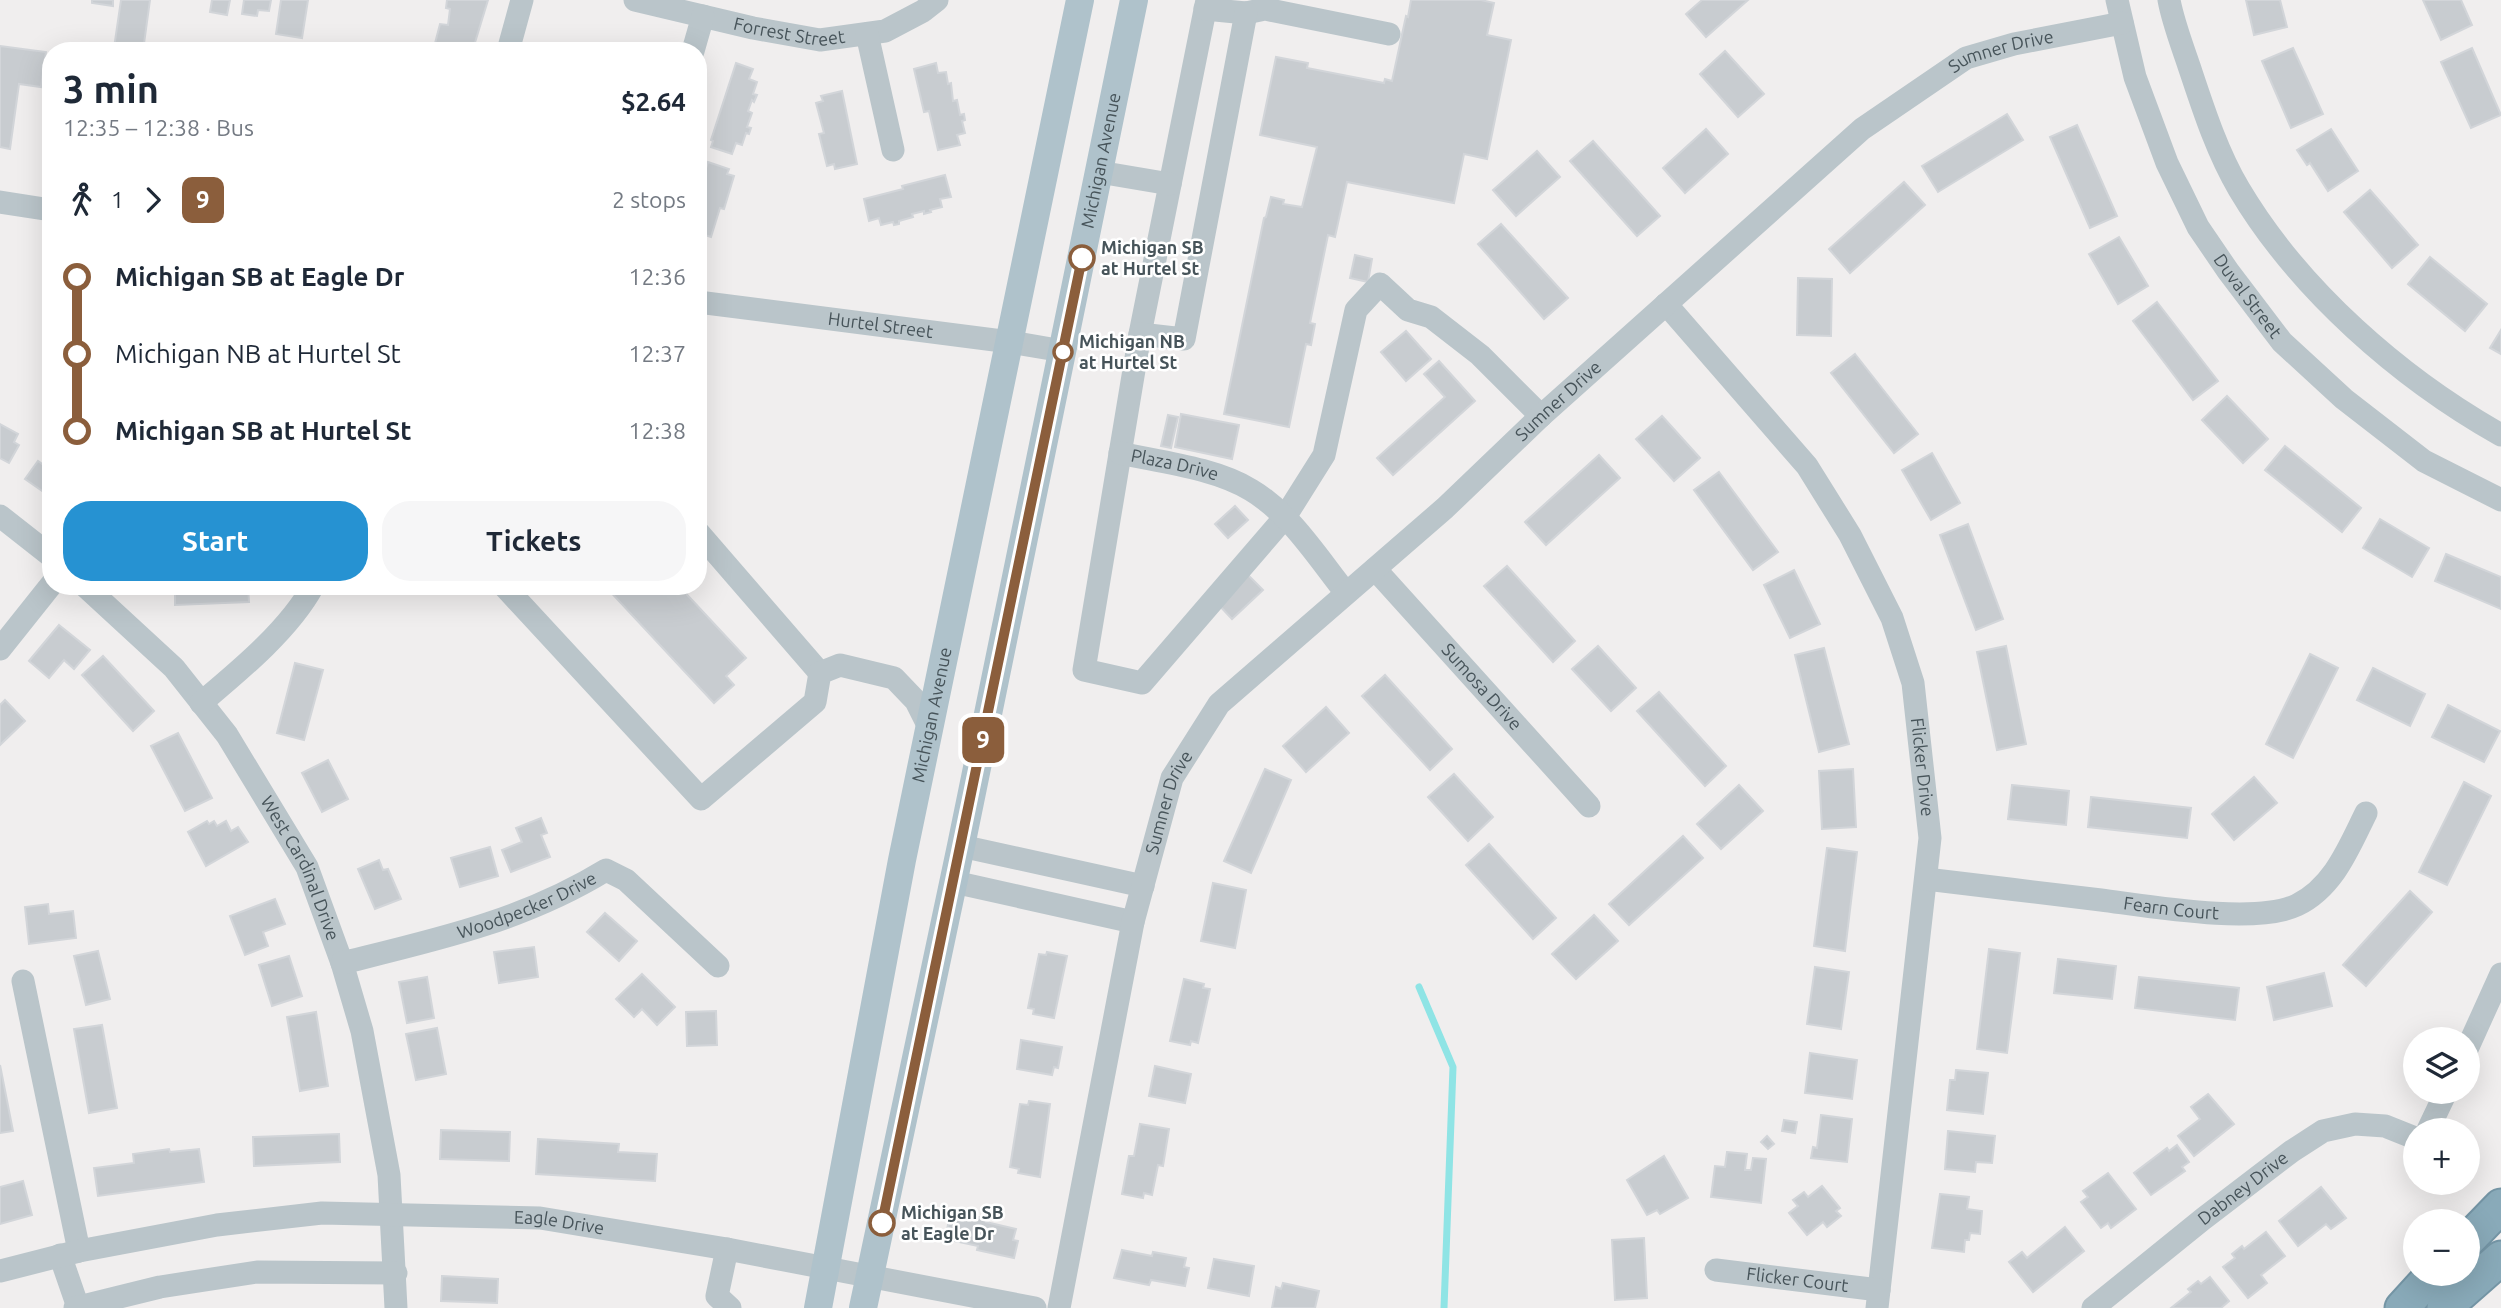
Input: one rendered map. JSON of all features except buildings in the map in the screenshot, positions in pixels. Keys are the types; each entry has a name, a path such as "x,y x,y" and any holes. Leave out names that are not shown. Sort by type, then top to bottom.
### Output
{"highway":[{"path":"2480,1228 2501,1206"},
{"path":"2444,1308 2501,1258"},
{"path":"2402,1308 2422,1286"}],"main road":[{"name":"Michigan Avenue","path":"818,1308 901,860 1080,0"},
{"name":"Michigan Avenue","path":"863,1308 954,881 1134,0"}],"street":[{"path":"510,42 522,0"},
{"name":"Forrest Street","path":"635,0 753,29 820,40 885,31 923,11 937,0"},
{"name":"Duval Street","path":"2117,0 2139,89 2167,163 2198,227 2282,342 2344,399 2424,461 2501,500"},
{"path":"2169,0 2205,114 2239,189 2289,260 2347,323 2425,387 2501,435"},
{"path":"1206,4 1246,13 1265,9 1389,34"},
{"name":"Plaza Drive","path":"1206,4 1140,334 1120,453 1219,476 1251,490 1285,517 1346,593"},
{"path":"1140,334 1184,339 1246,13"},
{"path":"695,42 703,16"},
{"name":"Sumner Drive","path":"1059,1308 1133,922 1172,778 1219,704 1445,508 1541,415 1862,129 1966,58 2014,44 2122,23"},
{"path":"867,34 893,150"},
{"path":"1099,172 1170,184"},
{"path":"0,202 42,209"},
{"path":"1120,453 1084,670 1142,683 1285,517 1324,455 1356,310 1380,284 1408,310 1431,317 1479,355 1541,415"},
{"name":"Hurtel Street","path":"707,303 1063,351"},
{"name":"Flicker Drive","path":"1666,304 1807,466 1850,536 1892,618 1913,683 1930,838 1878,1299"},
{"path":"0,516 42,549"},
{"path":"707,542 820,673"},
{"name":"Sumosa Drive","path":"1375,569 1589,806"},
{"path":"0,649 43,595"},
{"name":"West Cardinal Drive","path":"95,595 174,668 226,735 307,867 342,963 362,1031 389,1175 396,1308"},
{"path":"201,703 244,667 306,595"},
{"path":"512,595 701,799 815,702 820,673"},
{"path":"820,673 840,665 894,678 916,701 929,727"},
{"name":"Fearn Court","path":"1926,879 2208,913 2266,912 2295,906 2315,894 2339,868 2366,813"},
{"path":"961,846 1143,886"},
{"name":"Woodpecker Drive","path":"342,963 484,927 530,910 581,886 606,870 626,880 718,966"},
{"path":"954,881 1133,922"},
{"path":"2477,1027 2501,974"},
{"path":"23,981 70,1253 76,1307 160,1287 257,1272 396,1273"},
{"name":"Dabney Drive","path":"2093,1308 2292,1150 2323,1131 2355,1124 2385,1126 2403,1133"},
{"name":"Eagle Drive","path":"0,1271 70,1253 217,1225 322,1213 540,1218 871,1275 1035,1308"},
{"path":"727,1249 717,1296 730,1308"},
{"name":"Flicker Court","path":"1716,1270 1878,1299"}],"waterway":[{"path":"1419,987 1453,1067 1444,1308"}],"bus line":[{"name":"9","path":"882,1223 1082,258"}],"place":[{"name":"Michigan SB at Hurtel St","path":"1082,258"},
{"name":"Michigan NB at Hurtel St","path":"1063,352"},
{"name":"Michigan SB at Eagle Dr","path":"882,1223"}]}
